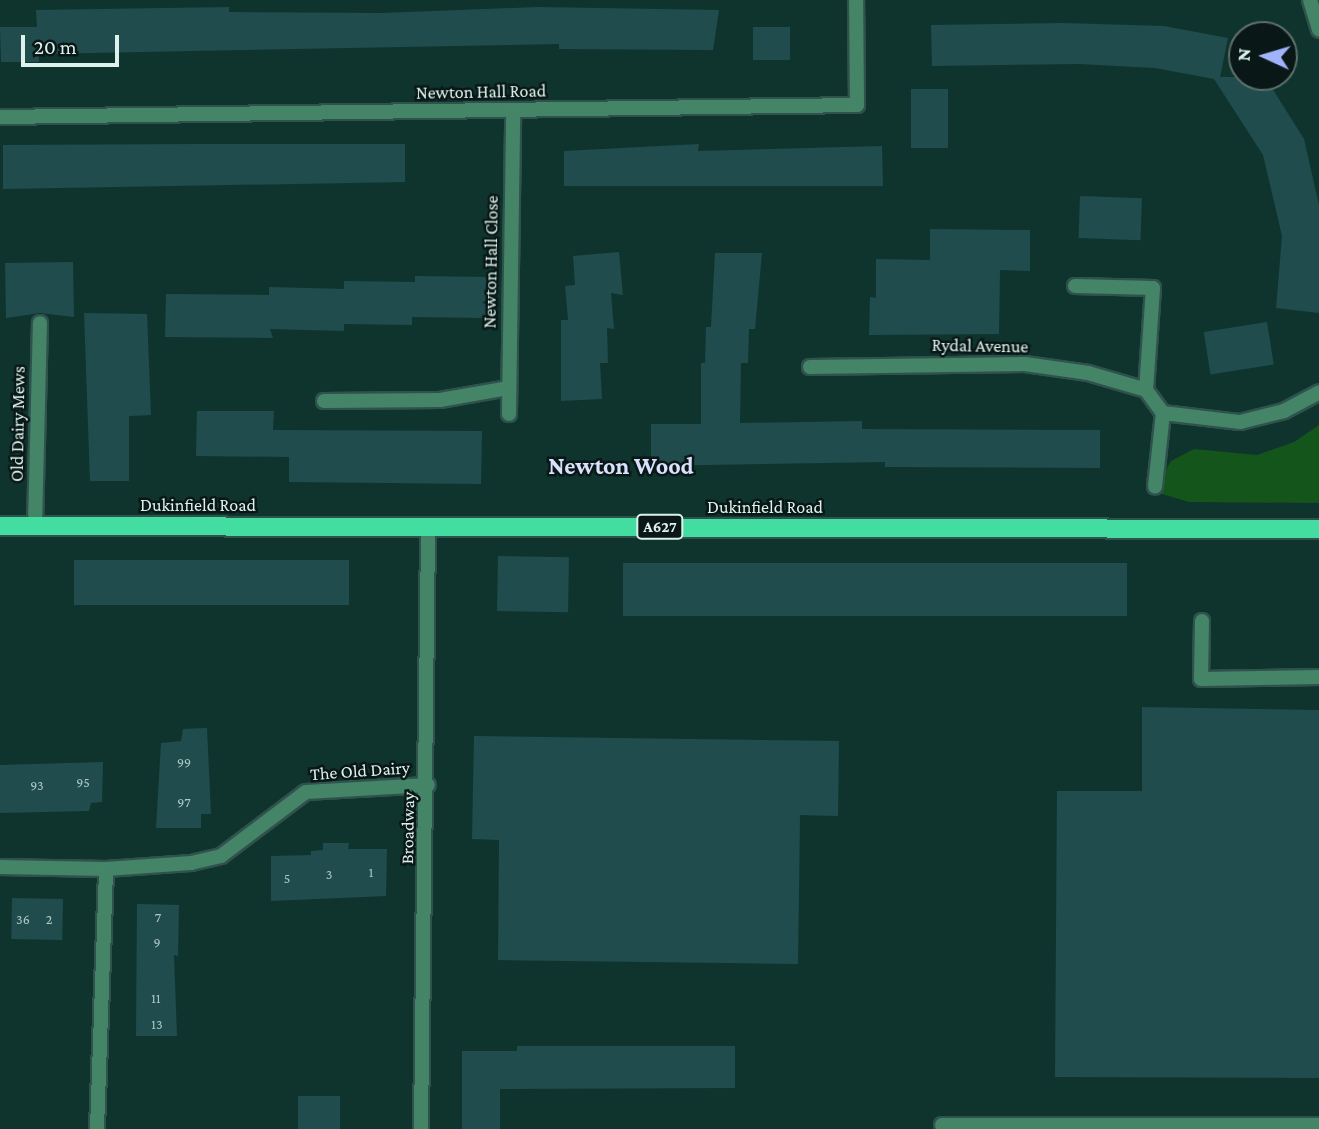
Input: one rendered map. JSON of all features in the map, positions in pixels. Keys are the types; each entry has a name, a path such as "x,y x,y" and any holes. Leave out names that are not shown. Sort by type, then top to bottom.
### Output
{"main road":[{"name":"Dukinfield Road","path":"0,526 1319,529"}],"street":[{"name":"Newton Hall Road","path":"0,117 857,105 858,0"},
{"path":"1310,0 1319,30"},
{"name":"Newton Hall Close","path":"509,414 513,111"},
{"path":"1075,286 1153,288 1146,390 1163,413 1155,487"},
{"name":"Old Dairy Mews","path":"35,526 40,323"},
{"name":"Rydal Avenue","path":"810,367 1025,365 1088,373 1146,390"},
{"path":"324,401 440,400 509,388"},
{"path":"1163,413 1240,422 1284,411 1319,392"},
{"name":"Broadway","path":"421,1129 428,785 428,527"},
{"path":"1202,621 1201,679 1319,677"},
{"name":"The Old Dairy","path":"0,867 106,869 191,863 221,856 306,792 428,785"},
{"path":"97,1129 106,869"},
{"path":"942,1125 1319,1125"}],"green space":[{"path":"1319,425 1319,503 1189,502 1162,494 1162,477 1171,461 1194,449 1257,455 1294,442"}],"building":[{"path":"229,7 229,12 382,13 538,7 719,10 713,50 559,49 559,44 39,54 39,62 1,62 0,27 37,27 36,10"},
{"path":"1063,23 1164,26 1228,38 1220,77 1228,77 1228,91 1274,91 1304,139 1319,205 1319,313 1276,308 1282,236 1263,155 1214,79 1155,68 1079,64 932,66 931,25"},
{"path":"753,27 790,27 790,60 753,60"},
{"path":"911,89 948,89 948,148 911,148"},
{"path":"405,144 405,182 3,189 3,145"},
{"path":"699,144 698,151 882,146 883,186 564,186 564,151"},
{"path":"1080,196 1142,198 1140,240 1079,238"},
{"path":"930,229 1030,230 1030,271 1000,270 999,334 869,335 870,297 876,298 876,259 930,260"},
{"path":"619,252 623,295 611,293 614,329 607,328 608,363 600,363 602,399 561,401 561,320 568,320 565,286 575,285 573,256"},
{"path":"715,253 762,253 755,329 749,329 748,363 741,363 740,423 862,421 862,429 1100,430 1100,468 885,467 885,462 651,466 651,424 701,424 701,363 705,363 706,327 711,327"},
{"path":"73,262 74,317 40,313 6,318 5,263"},
{"path":"415,276 486,277 486,318 412,317 412,325 344,324 344,331 270,329 273,338 165,337 166,294 269,295 269,287 344,289 344,281 415,282"},
{"path":"84,313 147,314 151,415 129,416 129,481 90,481"},
{"path":"1267,322 1274,364 1211,374 1204,332"},
{"path":"197,411 274,411 273,430 482,431 481,484 289,482 289,457 196,456"},
{"path":"498,556 569,557 568,612 497,611"},
{"path":"74,560 349,560 349,605 74,605"},
{"path":"623,563 1127,563 1127,616 623,616"},
{"path":"1142,707 1319,710 1319,1078 1055,1077 1057,791 1142,791"},
{"path":"207,728 211,814 201,814 201,828 156,828 161,743 181,741 183,729"},
{"path":"474,736 839,741 838,816 800,815 798,964 498,960 499,840 472,839"},
{"path":"103,762 102,802 91,803 89,811 0,813 0,765"},
{"path":"323,843 349,843 348,849 387,849 386,896 271,901 271,856 311,855 311,851 323,850"},
{"path":"12,898 63,899 62,940 11,939"},
{"path":"137,904 179,905 178,956 174,955 177,1036 136,1036"},
{"path":"517,1046 735,1046 735,1088 500,1089 500,1129 462,1129 462,1051 517,1051"},
{"path":"298,1096 340,1096 340,1129 298,1129"}],"district":[{"name":"Newton Wood","path":"621,466"}]}
